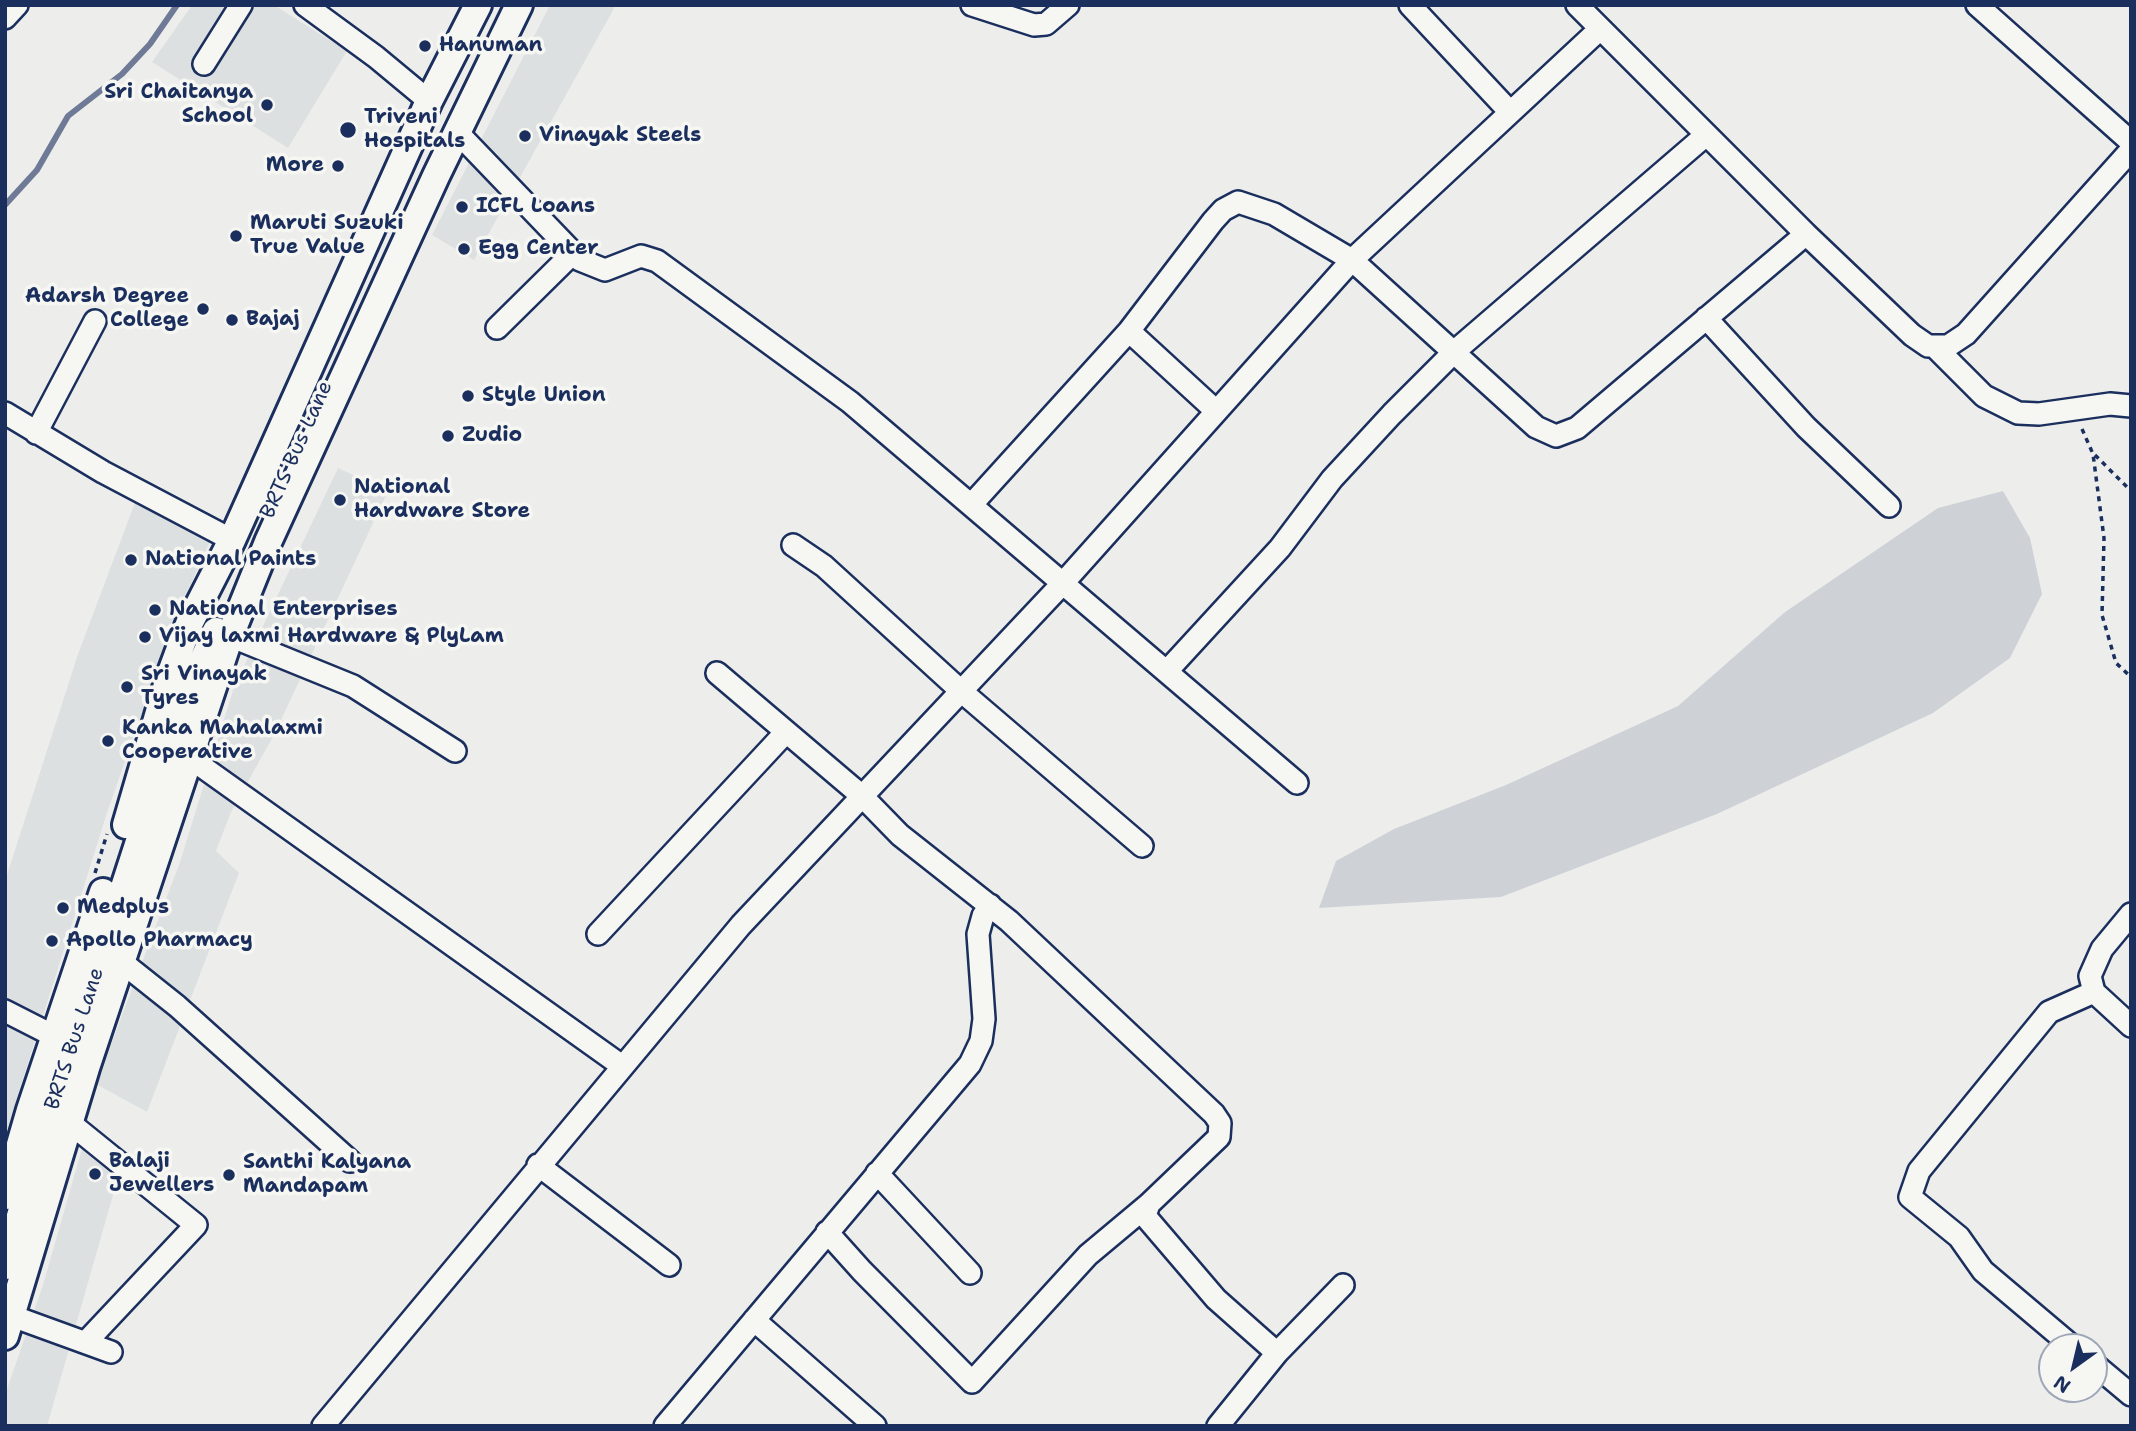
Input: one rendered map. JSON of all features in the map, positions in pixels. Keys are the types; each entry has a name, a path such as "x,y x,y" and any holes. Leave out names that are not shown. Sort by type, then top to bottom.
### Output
{"main road":[{"path":"8,1326 70,1124 230,636 444,117 478,5"},
{"name":"BRTS Bus Lane","path":"5,1266 57,1092 183,706 444,117 500,5"},
{"path":"5,1196 30,1110 125,827 169,677 189,624 444,117 519,5"}],"street":[{"path":"5,18 16,5"},
{"path":"204,64 240,5"},
{"path":"305,5 376,57 444,117 573,253 596,269 614,268 641,256 657,261 673,271 850,402 1297,783"},
{"path":"972,5 1034,25 1046,24 1068,5"},
{"path":"1410,5 1510,112"},
{"path":"1577,5 1912,335 1935,347 1984,396 2018,413 2039,414 2110,404 2131,406"},
{"path":"1977,5 2131,142"},
{"path":"323,1426 538,1164 741,925 1063,583 1352,260 1600,29"},
{"path":"1167,671 1280,548 1332,479 1455,351 1706,135"},
{"path":"1935,347 1948,346 1966,334 2131,150"},
{"path":"972,504 1129,331 1213,221 1223,210 1238,202 1274,214 1352,260 1536,427 1550,435 1563,436 1577,428 1806,233"},
{"path":"497,328 573,253"},
{"path":"1706,318 1806,427 1889,506"},
{"path":"36,433 95,321"},
{"path":"1129,331 1215,410"},
{"path":"5,412 36,433 232,540"},
{"path":"793,545 824,566 961,691 1142,846"},
{"path":"230,636 353,686 455,751"},
{"path":"717,673 862,796 900,835 990,905 1088,994 1207,1107 1220,1123 1219,1137 1214,1145 1088,1255 972,1382 827,1232"},
{"path":"598,934 786,732"},
{"path":"190,758 622,1066"},
{"path":"665,1426 957,1081 981,1041 984,1019 978,934 983,916 990,905"},
{"path":"2131,914 2092,965 2090,984 2094,992 2131,1026"},
{"path":"123,963 177,1006 350,1161"},
{"path":"2056,1333 1983,1271 1959,1237 1910,1197 1919,1171 2049,1012 2094,992"},
{"path":"5,1011 56,1037"},
{"path":"70,1124 196,1224 86,1342"},
{"path":"538,1164 669,1265"},
{"path":"877,1173 970,1273"},
{"path":"1149,1204 1144,1213 1147,1220 1188,1268 1216,1299 1277,1353"},
{"path":"1218,1426 1277,1353 1343,1285"},
{"path":"754,1320 875,1426"},
{"path":"8,1326 86,1342 111,1352"},
{"path":"2108,1376 2131,1395"}],"path":[{"path":"2072,409 2093,454 2104,538 2102,615 2116,663 2131,677"},
{"path":"2093,454 2131,491"}],"shaded area":[{"name":"Sri Chaitanya School","path":"192,5 274,5 347,51 288,148 152,62"},
{"path":"550,5 616,5 474,260 432,235"},
{"path":"338,468 388,491 275,733 231,812 216,851 239,873 147,1112 96,1084 180,862 234,687"},
{"path":"142,484 217,526 173,623 107,813 5,1136 5,881 78,654"},
{"path":"2003,491 2030,538 2042,594 2010,658 1933,713 1717,814 1501,897 1319,908 1336,861 1394,829 1506,785 1678,706 1785,612 1938,508"},
{"path":"83,1145 119,1174 47,1426 5,1426 5,1395 43,1285"}],"waterway":[{"path":"5,205 37,170 68,116 122,74 150,44 177,5"}],"place":[{"name":"Hanuman","path":"425,46"},
{"name":"Sri Chaitanya School","path":"267,105"},
{"name":"Triveni Hospitals","path":"348,130"},
{"name":"Vinayak Steels","path":"525,136"},
{"name":"More","path":"338,166"},
{"name":"ICFL Loans","path":"462,207"},
{"name":"Maruti Suzuki True Value","path":"236,236"},
{"name":"Egg Center","path":"464,249"},
{"name":"Adarsh Degree College","path":"203,309"},
{"name":"Bajaj","path":"232,320"},
{"name":"Style Union","path":"468,396"},
{"name":"Zudio","path":"448,436"},
{"name":"National Hardware Store","path":"340,500"},
{"name":"National Paints","path":"131,560"},
{"name":"National Enterprises","path":"155,610"},
{"name":"Vijay laxmi Hardware & PlyLam","path":"145,637"},
{"name":"Sri Vinayak Tyres","path":"127,687"},
{"name":"Kanka Mahalaxmi Cooperative","path":"108,741"},
{"name":"Medplus","path":"63,908"},
{"name":"Apollo Pharmacy","path":"52,941"},
{"name":"Balaji Jewellers","path":"95,1174"},
{"name":"Santhi Kalyana Mandapam","path":"229,1175"}]}
